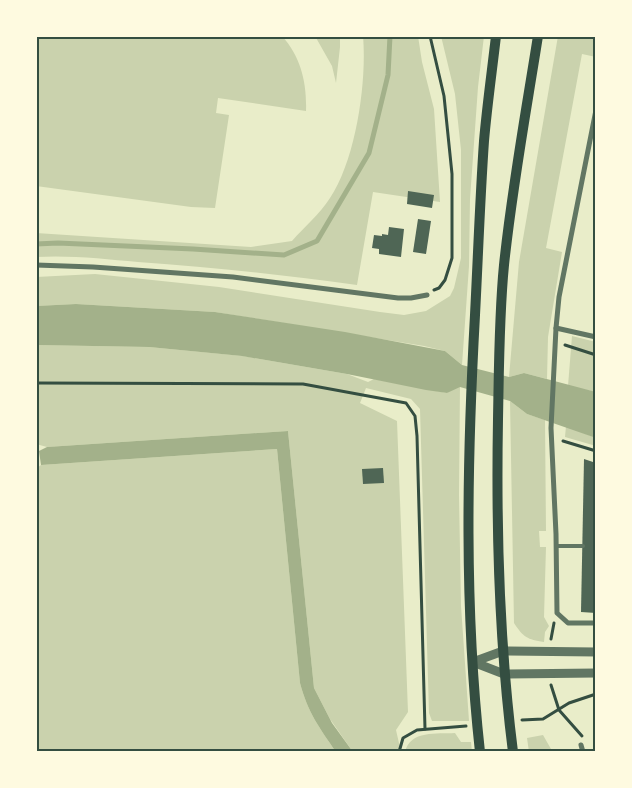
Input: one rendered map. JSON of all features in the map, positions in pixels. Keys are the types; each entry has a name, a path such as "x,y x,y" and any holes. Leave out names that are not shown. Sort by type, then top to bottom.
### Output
{"main road":[{"path":"480,752 473,662 469,500 471,396 484,141 496,36"},
{"path":"513,752 503,651 497,473 499,368 506,246 538,36"}],"street":[{"path":"596,110 559,297 551,428 557,613 568,623 596,623"},
{"path":"36,265 93,266 233,277 398,298 427,295"},
{"path":"556,328 596,338"},
{"path":"473,662 503,651 596,652"},
{"path":"473,662 504,674 596,673"},
{"path":"582,745 583,752"}],"lane":[{"path":"556,546 583,546"}],"path":[{"path":"427,295 439,288 445,280 452,258 452,174 444,96 430,36"},
{"path":"555,342 596,355"},
{"path":"36,383 303,384 406,403 415,416 417,436 425,729"},
{"path":"552,438 596,450"},
{"path":"582,745 582,734 558,710 569,703 596,694"}],"shaded area":[{"path":"36,36 282,36 289,44 302,71 306,111 218,98 216,113 229,115 215,208 191,207 36,186"},
{"path":"315,36 340,36 336,83 332,66"},
{"path":"363,36 418,36 422,62 434,109 440,202 373,192 357,285 193,266 87,258 36,257 36,233 251,247 292,241 326,204 339,182 347,163 358,120 361,97 364,55"},
{"path":"441,36 484,36 478,87 470,199 469,266 462,365 445,351 424,346 215,312 76,304 36,306 36,277 95,274 219,287 404,315 426,311 450,296 454,288 461,258 461,150 455,94"},
{"path":"558,36 596,36 596,57 582,54 546,248 562,252 548,337 547,379 524,373 509,377 519,262"},
{"path":"76,304 215,312 345,332 445,351 462,365 509,377 524,373 596,392 596,438 527,414 510,401 460,387 447,393 242,356 149,347 36,345 36,306"},
{"path":"572,336 596,342 596,392 568,386"},
{"path":"36,345 149,347 243,356 347,374 368,382 374,379 447,393 460,384 461,606 469,721 432,721 429,713 420,409 411,399 366,388 360,403 397,421 408,712 396,730 401,752 353,752 330,719 314,688 288,431 47,447 36,444"},
{"path":"510,401 527,414 545,420 546,531 539,531 540,547 546,547 544,617 549,626 545,632 544,642 526,637 514,623"},
{"path":"566,426 596,438 596,446 565,437"},
{"path":"288,431 314,688 332,723 353,752 336,752 310,711 300,683 277,449 41,465 39,451 47,447"},
{"path":"277,449 300,683 310,711 336,752 36,752 36,467 41,465"},
{"path":"455,733 461,742 471,742 472,752 405,752 412,740 418,737"},
{"path":"543,735 551,749 555,752 529,752 527,738"}],"building":[{"path":"408,191 434,195 432,208 407,204"},
{"path":"418,219 431,221 426,254 413,252"},
{"path":"389,227 404,229 401,257 379,254 379,249 372,248 374,235 388,235"},
{"path":"584,459 596,463 596,613 581,612"},
{"path":"383,468 384,483 363,484 362,469"}],"waterway":[{"path":"36,244 58,243 284,255 317,241 369,153 388,75 390,36"}]}
